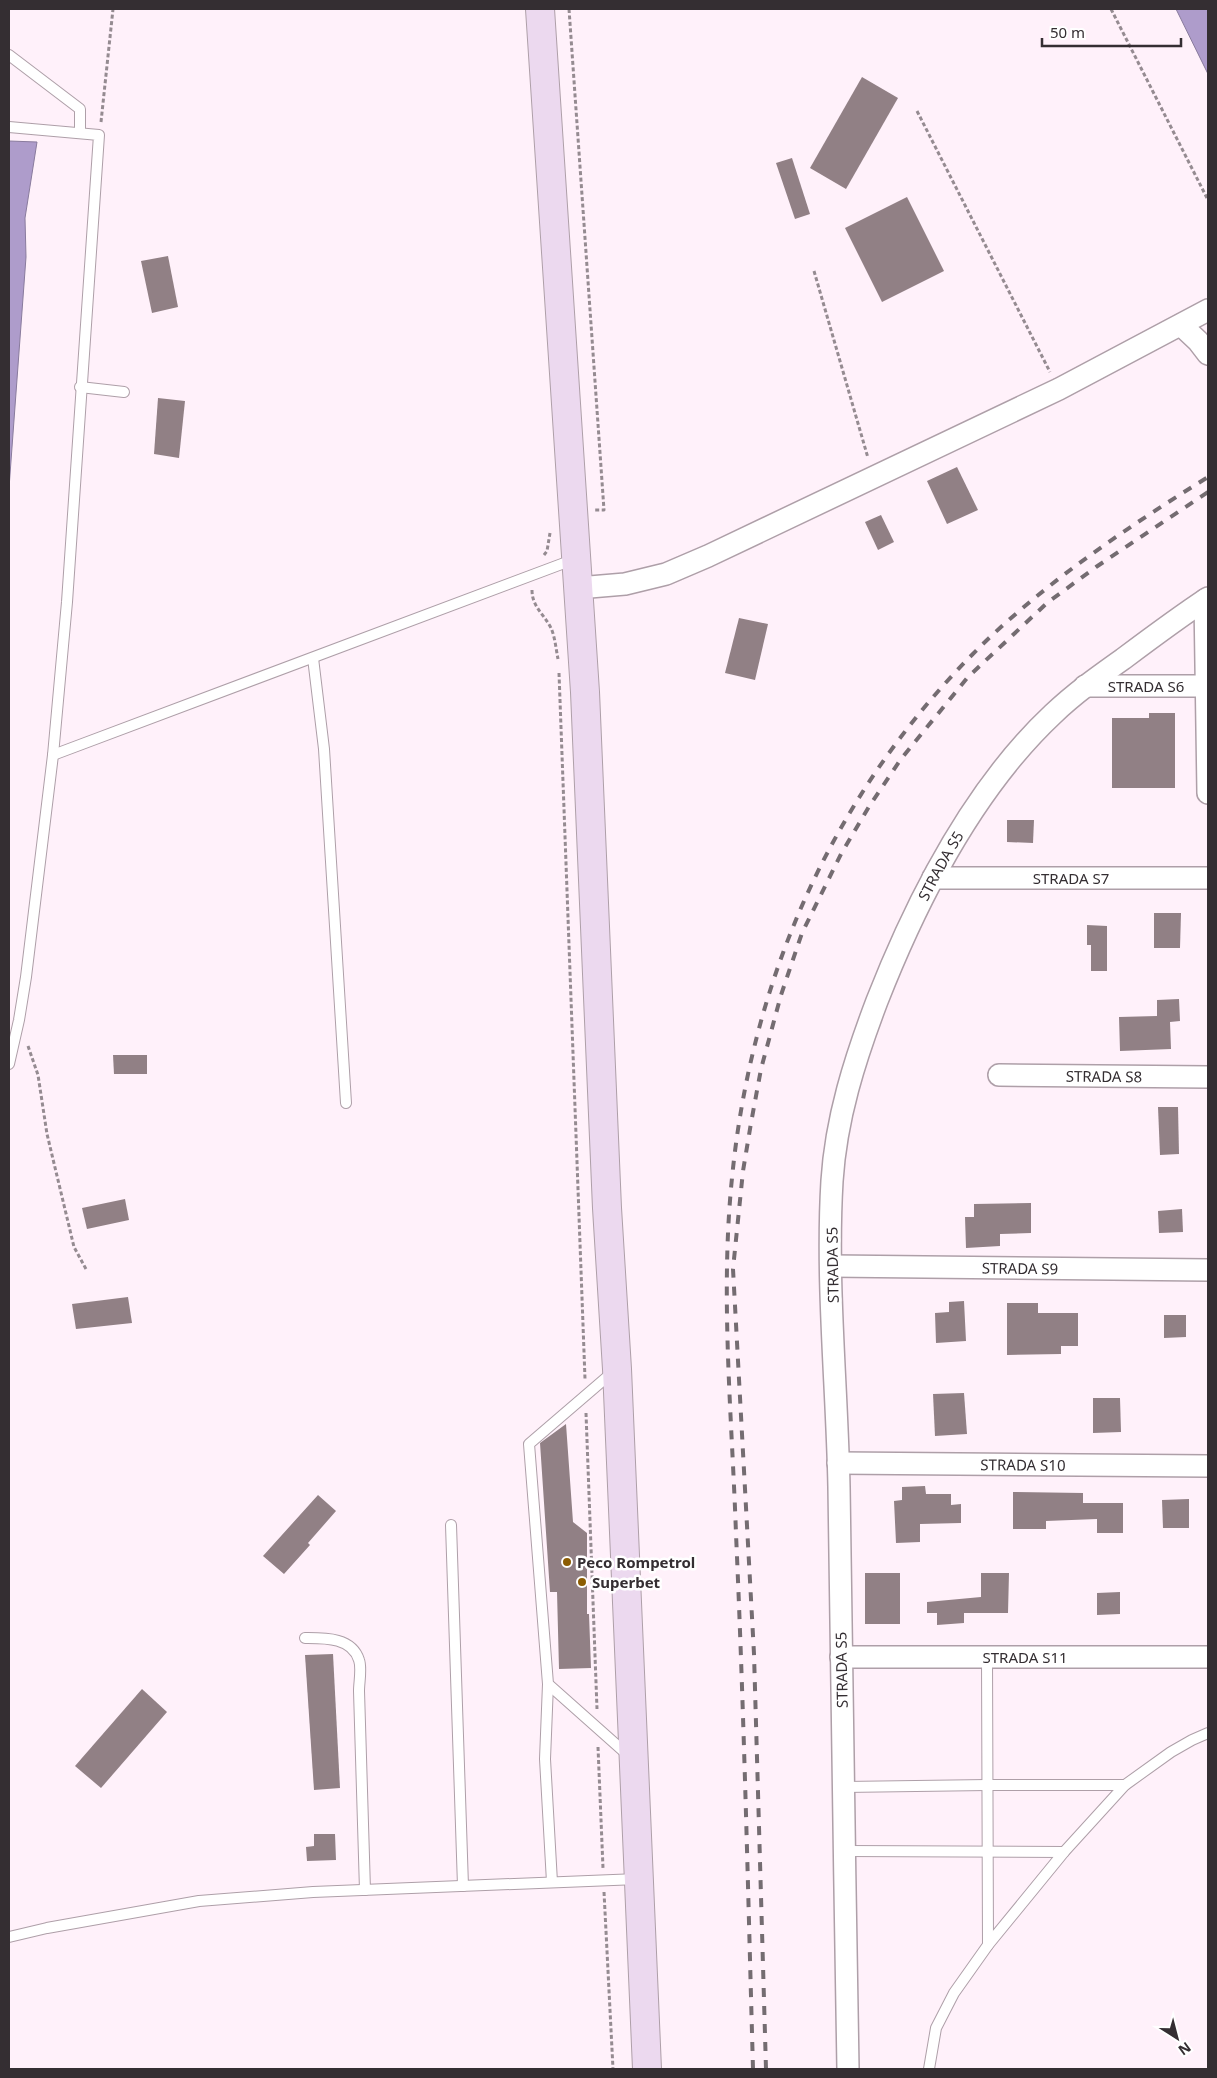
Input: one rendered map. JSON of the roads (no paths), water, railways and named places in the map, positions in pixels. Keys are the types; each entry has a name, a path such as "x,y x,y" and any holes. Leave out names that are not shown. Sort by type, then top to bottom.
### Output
{"main road":[{"path":"540,9 578,588 607,1208 617,1369 647,2069"}],"street":[{"path":"578,588 625,584 666,574 708,556 1059,389 1208,310"},
{"path":"1181,325 1198,341 1208,354"},
{"path":"1207,599 1208,792"},
{"name":"STRADA S5","path":"848,2069 838,1463 831,1266 832,1179 840,1118 860,1047 894,958 933,878 983,797 1015,753 1053,714 1085,686 1207,599"},
{"name":"STRADA S6","path":"1085,686 1207,686"},
{"name":"STRADA S7","path":"933,878 1208,878"},
{"name":"STRADA S8","path":"999,1075 1208,1077"},
{"name":"STRADA S9","path":"831,1266 1208,1270"},
{"name":"STRADA S10","path":"838,1463 1208,1466"},
{"name":"STRADA S11","path":"841,1657 1208,1657"}],"lane":[{"path":"9,55 80,109 80,133"},
{"path":"9,127 99,135 80,387 67,602 53,755 19,1020 9,1064"},
{"path":"80,387 124,392"},
{"path":"53,755 576,559"},
{"path":"313,658 324,749 346,1103"},
{"path":"552,1882 545,1759 548,1684 529,1444 617,1369"},
{"path":"451,1525 463,1886"},
{"path":"305,1638 331,1639 350,1645 360,1660 359,1691 365,1890"},
{"path":"987,1657 988,1946"},
{"path":"548,1684 633,1759"},
{"path":"929,2069 936,2028 954,1993 988,1946 1064,1852 1125,1785 1170,1752 1208,1733"},
{"path":"844,1788 1125,1785"},
{"path":"845,1850 1064,1852"},
{"path":"9,1937 47,1928 199,1901 313,1892 639,1879"}],"railway":[{"path":"753,2069 746,1801 728,1356 727,1267 732,1178 743,1102 759,1028 782,956 811,887 845,820 886,757 933,697 986,641 1038,595 1093,553 1208,477"},
{"path":"766,2069 754,1654 733,1269 743,1171 751,1123 761,1069 781,995 802,933 841,854 870,805 901,759 968,677 1047,603 1096,567 1208,492"}],"place":[{"name":"Peco Rompetrol","path":"567,1562"},
{"name":"Superbet","path":"582,1582"}]}
